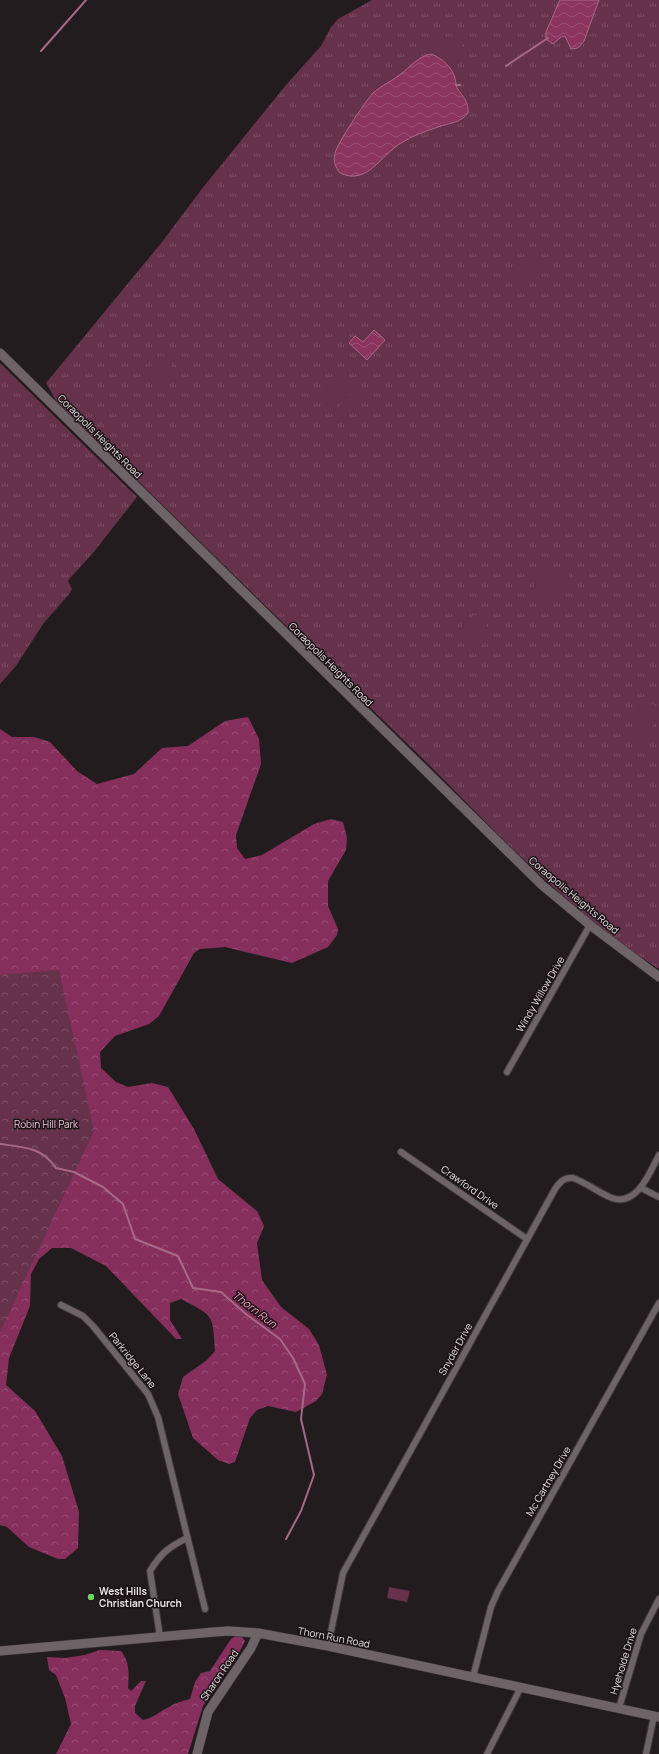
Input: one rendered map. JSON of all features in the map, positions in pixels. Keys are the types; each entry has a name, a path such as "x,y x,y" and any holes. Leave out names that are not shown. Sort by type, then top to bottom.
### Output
{"street":[{"name":"Coraopolis Heights Road","path":"0,353 487,833 542,885 590,925 659,977"},
{"name":"Windy Willow Drive","path":"507,1072 590,925"},
{"name":"Crawford Drive","path":"401,1152 528,1239"},
{"path":"659,1155 641,1188 659,1197"},
{"name":"Snyder Drive","path":"328,1646 343,1573 555,1189 563,1180 567,1178 579,1180 607,1195 619,1199 629,1197 641,1188"},
{"name":"Mc Cartney Drive","path":"473,1677 491,1607 498,1591 659,1303"},
{"name":"Parkridge Lane","path":"61,1305 83,1316 148,1394 158,1417 205,1609"},
{"path":"160,1636 150,1571 157,1559 169,1547 187,1538"},
{"name":"Hyeholde Drive","path":"619,1708 641,1634 659,1599"},
{"name":"Thorn Run Road","path":"0,1651 228,1631 258,1633 328,1646 657,1717"},
{"name":"Sharon Road","path":"197,1754 208,1712 245,1656 258,1633"},
{"path":"488,1754 521,1687"},
{"path":"646,1754 657,1717"}],"green space":[{"path":"372,0 659,0 659,969 625,946 593,921 532,867 56,401 46,383 162,242 201,190 286,85 321,46 331,27 338,19"},
{"path":"458,32 462,43 462,48 460,57 456,63 449,63 428,49 428,45 430,43 449,38"},
{"path":"528,256 535,258 539,267 536,277 525,287 515,286 511,283 510,278 512,270 517,264"},
{"path":"160,356 169,357 172,364 166,381 160,387 154,386 149,378 149,373 153,363"},
{"path":"0,363 137,497 93,553 68,581 72,589 70,593 43,624 16,666 0,684"},
{"path":"338,378 347,386 329,405 320,397"},
{"path":"353,392 362,400 344,419 335,411"},
{"path":"553,571 568,572 570,577 565,587 554,595 539,597 534,592 536,580 541,575"},
{"path":"474,615 483,617 488,632 487,640 481,645 468,648 462,640 462,625"},
{"path":"647,704 655,705 658,715 644,741 638,743 633,733 634,722 639,711"},
{"path":"248,717 259,739 261,764 236,835 237,848 245,859 262,855 314,824 331,819 343,822 347,838 346,850 328,881 328,906 338,929 337,935 328,947 292,963 225,947 200,949 194,953 159,1016 149,1024 115,1036 100,1052 101,1068 116,1082 128,1087 152,1083 168,1087 194,1129 218,1179 257,1211 264,1226 257,1243 262,1280 281,1307 309,1329 319,1345 327,1375 322,1394 316,1401 296,1412 268,1406 257,1410 250,1418 235,1462 229,1464 218,1460 193,1438 178,1394 183,1377 207,1360 215,1351 212,1322 209,1317 200,1309 181,1299 170,1303 170,1320 182,1339 176,1339 106,1266 71,1248 52,1248 39,1259 31,1274 30,1306 9,1358 6,1385 35,1411 62,1456 79,1512 78,1548 65,1559 58,1559 29,1547 7,1527 0,1525 0,729 12,737 34,737 50,742 77,771 97,784 134,774 162,748 188,746 225,721"},
{"name":"Robin Hill Park","path":"59,970 94,1131 0,1332 0,975"},
{"path":"389,1587 410,1591 407,1602 387,1598"},
{"path":"236,1636 242,1637 245,1641 238,1655 203,1706 188,1754 56,1754 71,1724 65,1698 56,1675 49,1670 47,1657 65,1658 85,1655 100,1650 121,1651 126,1660 129,1673 128,1688 131,1691 141,1681 146,1681 135,1706 135,1713 143,1720 153,1717 174,1704 190,1699 195,1682 201,1673 210,1671 231,1639"}],"water":[{"path":"560,0 599,0 584,41 578,48 571,49 565,36 561,37 553,44 546,39 546,32"},
{"path":"431,54 443,60 452,70 457,88 467,103 468,113 458,121 405,140 366,172 350,176 340,173 335,164 335,153 346,132 369,98 376,90 398,76 419,59"},
{"path":"374,330 385,340 367,360 349,343 355,336 363,342"}],"waterway":[{"path":"41,51 86,0"},
{"path":"506,66 548,38"},
{"name":"Thorn Run","path":"0,1144 31,1149 45,1156 56,1168 74,1172 103,1187 123,1204 135,1239 178,1256 193,1288 221,1292 247,1315 280,1339 293,1358 305,1384 301,1419 314,1475 301,1511 286,1539"}],"place":[{"name":"West Hills Christian Church","path":"91,1597"}]}
